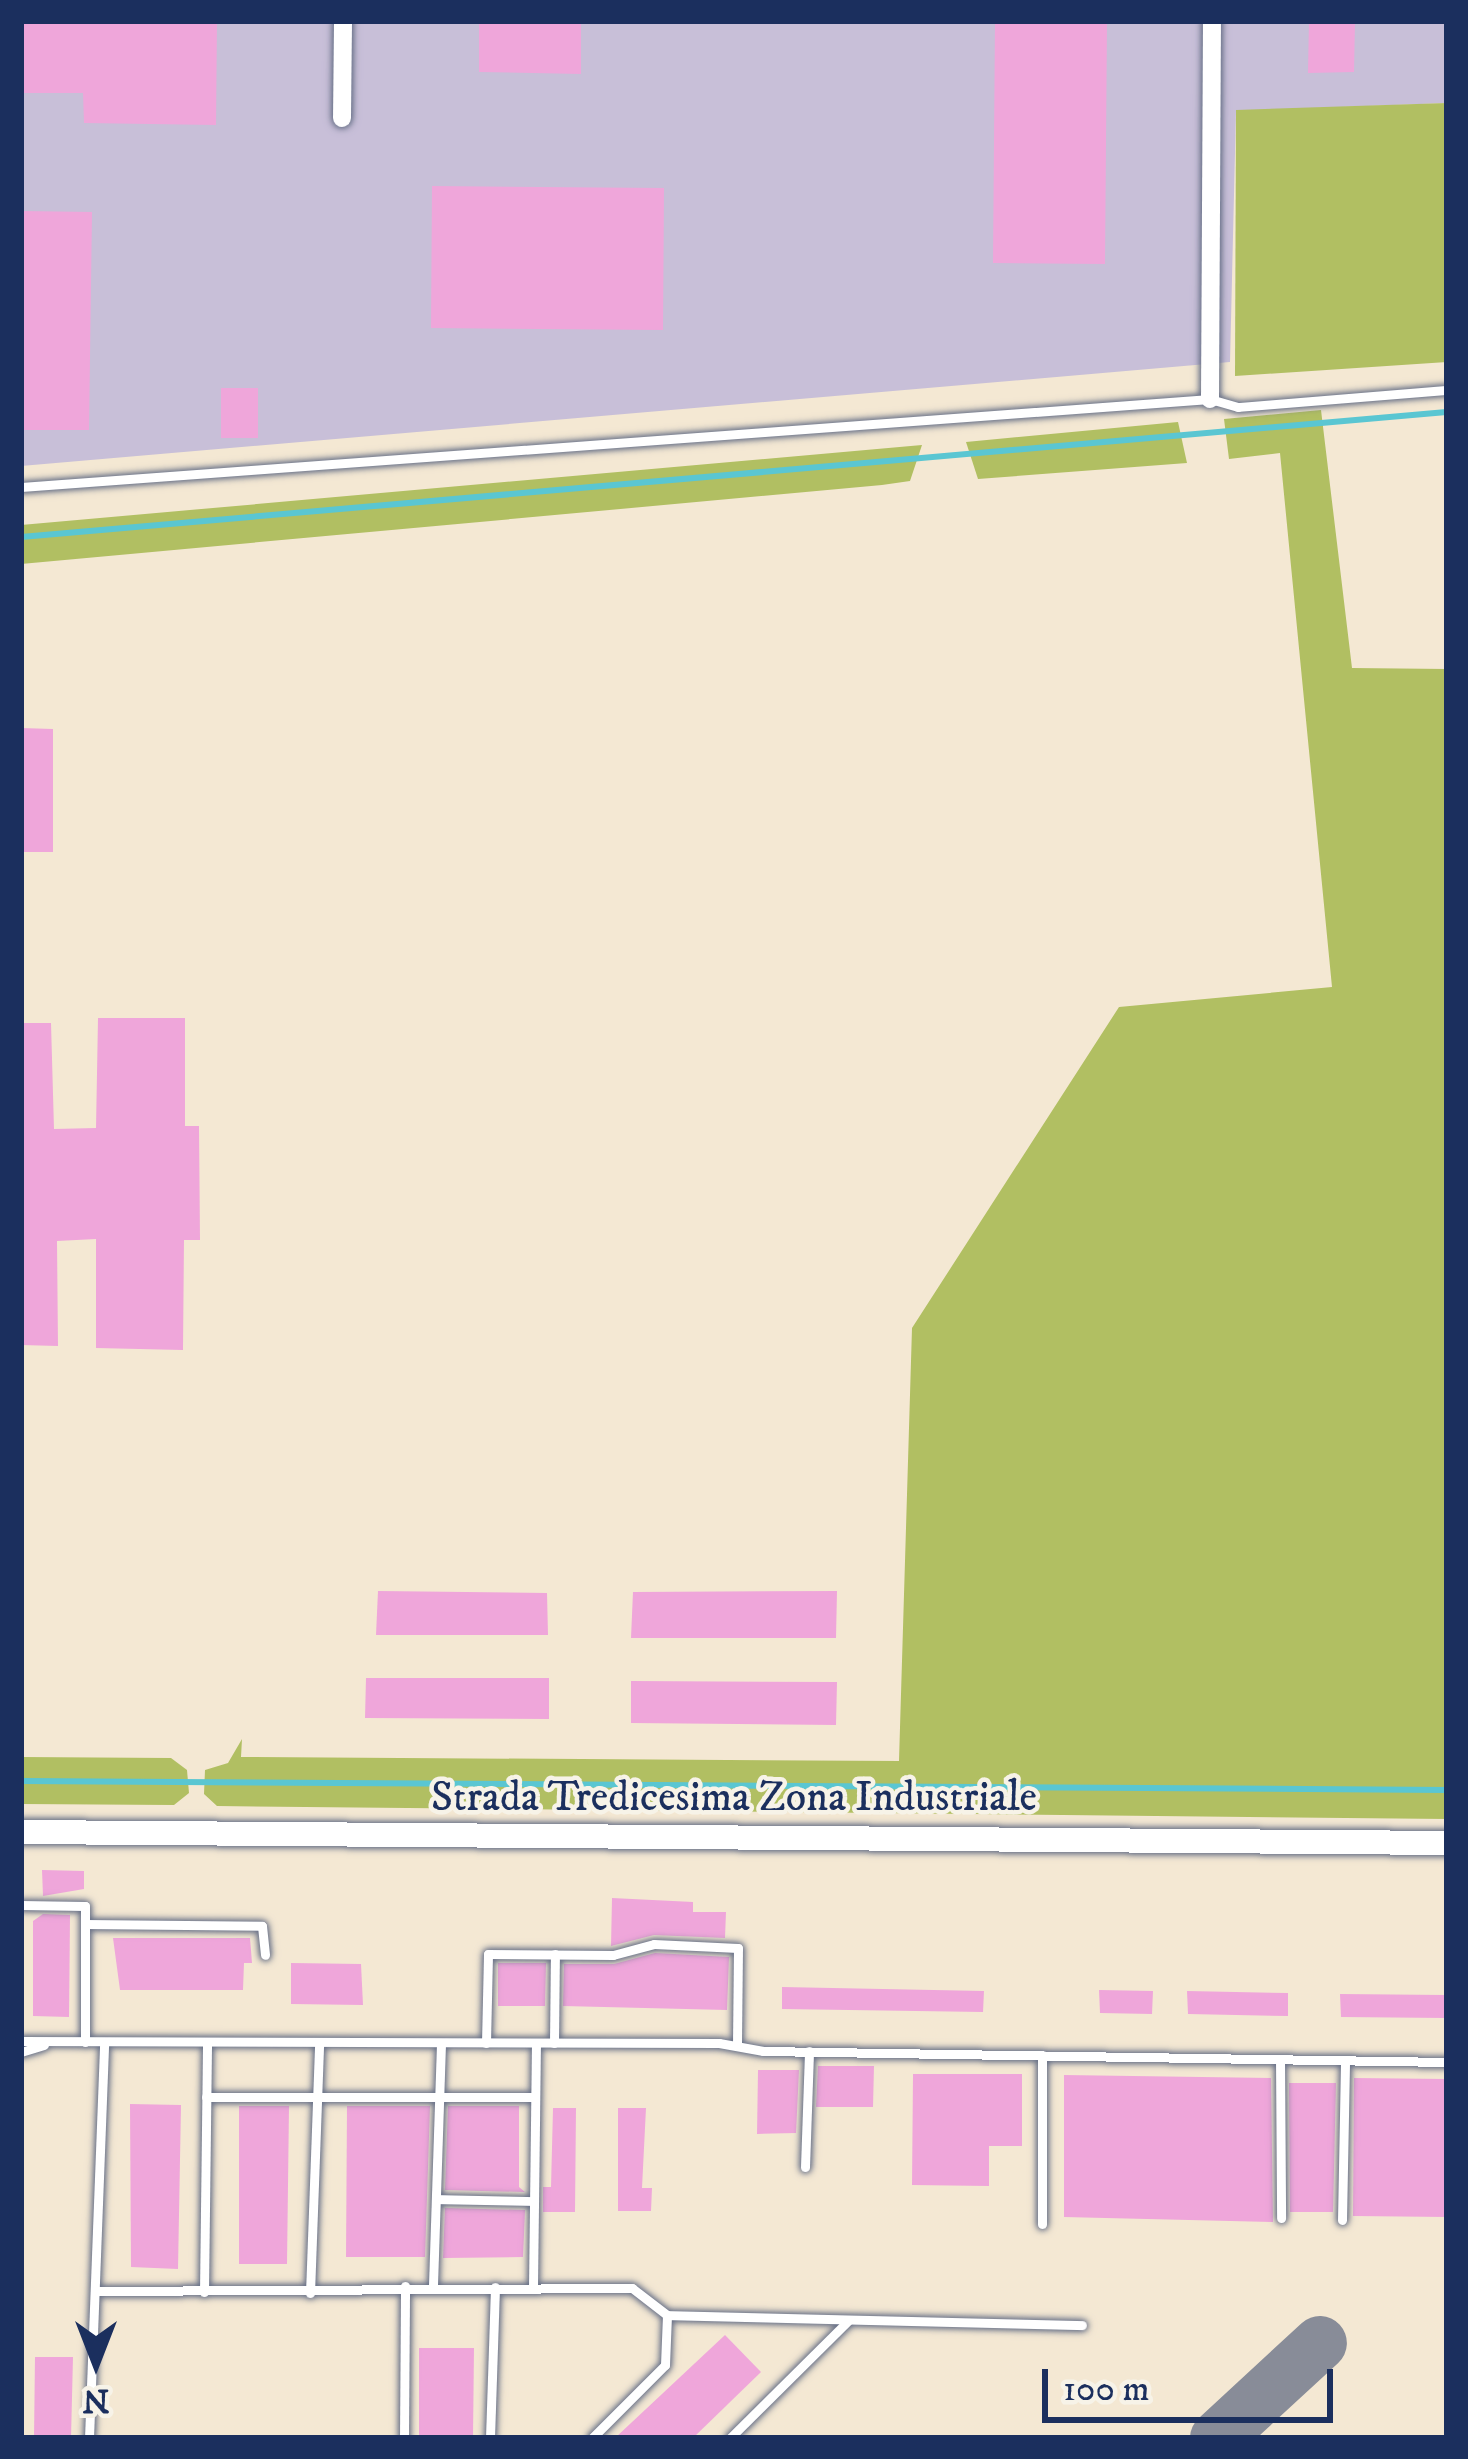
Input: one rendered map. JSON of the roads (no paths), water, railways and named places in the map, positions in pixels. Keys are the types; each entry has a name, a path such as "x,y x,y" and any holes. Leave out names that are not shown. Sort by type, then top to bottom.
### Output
{"street":[{"path":"343,21 343,118"},
{"path":"1210,399 1212,21"},
{"name":"Strada Tredicesima Zona Industriale","path":"21,1832 1447,1843"}],"lane":[{"path":"21,487 1210,399 1238,407 1447,390"},
{"path":"21,1905 86,1906 86,2042"},
{"path":"86,1924 262,1926 265,1955"},
{"path":"486,2043 488,1954 613,1954 653,1944 738,1948 736,2046"},
{"path":"554,2043 555,1954"},
{"path":"21,2041 554,2043 1447,2062"},
{"path":"21,2052 55,2042"},
{"path":"89,2438 104,2042"},
{"path":"204,2292 207,2042"},
{"path":"310,2293 319,2042"},
{"path":"433,2285 441,2043"},
{"path":"533,2287 536,2043"},
{"path":"805,2167 809,2051"},
{"path":"1042,2055 1042,2224"},
{"path":"1280,2059 1280,2218"},
{"path":"1342,2220 1345,2060"},
{"path":"206,2097 535,2097"},
{"path":"436,2199 532,2201"},
{"path":"94,2290 310,2293 433,2285 632,2288 667,2314 1082,2325"},
{"path":"404,2286 404,2438"},
{"path":"490,2438 495,2287"},
{"path":"592,2438 665,2365 667,2314"},
{"path":"730,2438 848,2321"}],"waterway":[{"path":"21,537 1447,412"},
{"path":"21,1781 1447,1790"}]}
